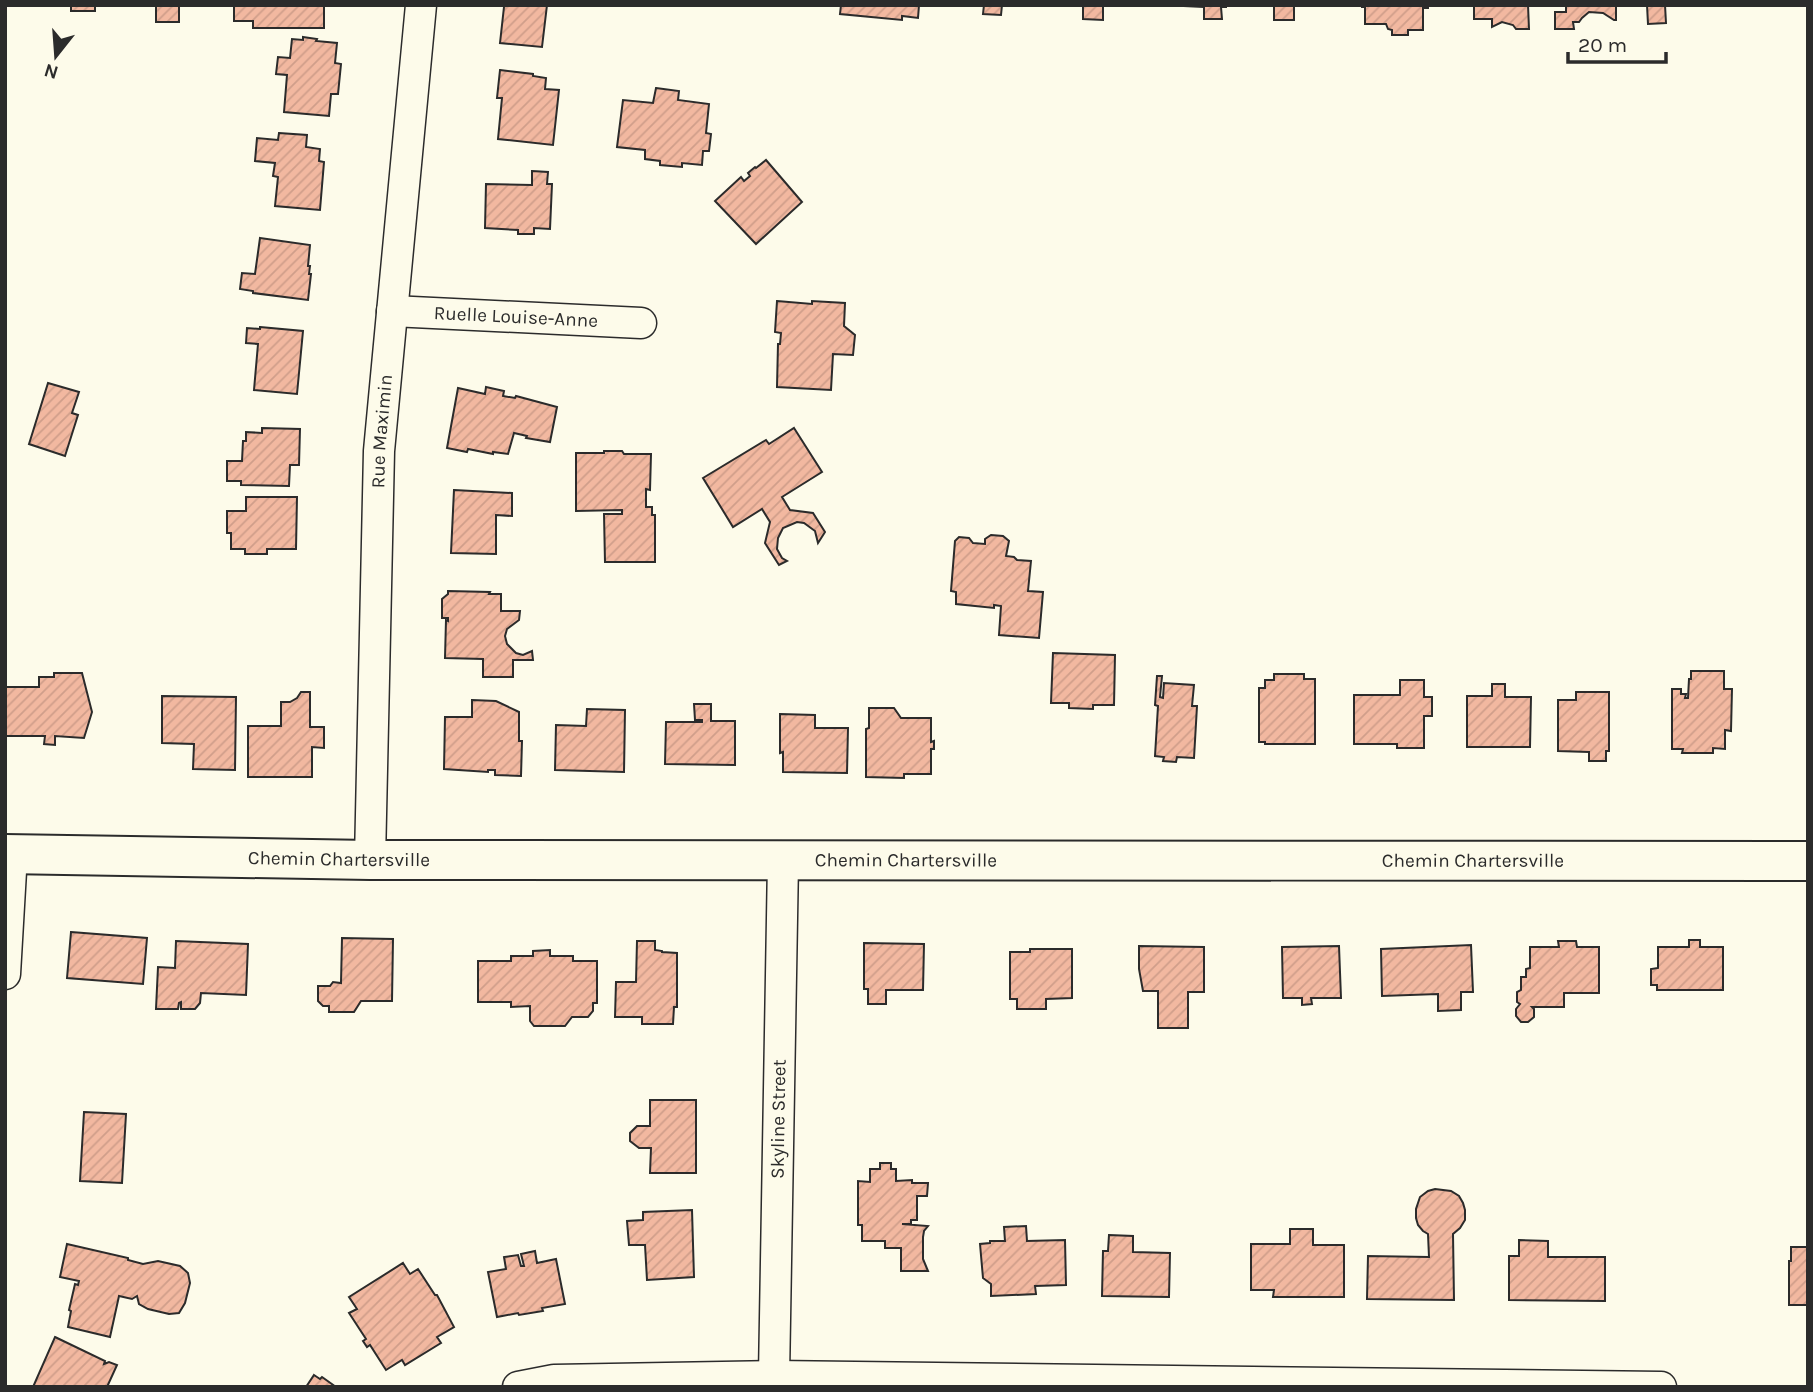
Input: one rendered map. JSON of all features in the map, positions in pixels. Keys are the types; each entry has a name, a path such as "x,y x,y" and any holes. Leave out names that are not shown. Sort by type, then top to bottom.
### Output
{"street":[{"name":"Rue Maximin","path":"370,860 379,451 421,5"},
{"name":"Ruelle Louise-Anne","path":"392,311 641,323"},
{"name":"Chemin Chartersville","path":"8,854 370,860 1808,861"},
{"path":"5,974 8,854"},
{"name":"Skyline Street","path":"774,1376 783,861"},
{"path":"517,1387 554,1380 774,1376 1661,1387"}],"building":[{"path":"71,5 95,5 95,11 71,11"},
{"path":"156,5 179,5 179,22 156,22"},
{"path":"234,5 324,5 324,28 253,28 253,21 234,21"},
{"path":"506,5 547,5 542,47 500,43"},
{"path":"841,5 919,5 918,18 902,16 902,20 840,14"},
{"path":"984,5 1002,5 1001,15 983,14"},
{"path":"1083,5 1103,5 1103,20 1083,19"},
{"path":"1163,5 1226,7 1221,7 1222,19 1204,19 1204,7"},
{"path":"1274,5 1294,5 1294,20 1274,20"},
{"path":"1362,5 1428,5 1428,8 1423,8 1423,30 1408,30 1408,35 1392,35 1392,30 1388,29 1386,24 1365,24 1365,7"},
{"path":"1474,5 1528,5 1529,29 1516,29 1513,25 1502,22 1492,27 1492,19 1474,19"},
{"path":"1566,5 1616,5 1616,20 1603,13 1589,12 1579,22 1573,22 1574,29 1555,29 1555,12 1566,12"},
{"path":"1647,5 1665,5 1666,23 1648,24"},
{"path":"303,37 337,43 335,63 341,64 338,94 331,94 329,116 284,112 287,75 276,74 278,57 290,58 292,39 303,40"},
{"path":"500,70 546,78 545,89 559,90 553,145 498,139 502,98 497,98"},
{"path":"656,88 679,91 678,100 709,104 706,133 711,134 709,151 703,151 702,165 660,165 660,161 645,159 645,150 617,147 623,100 653,103"},
{"path":"279,133 307,135 306,147 320,149 319,161 324,162 320,210 275,206 278,177 273,176 275,163 255,161 257,138 278,140"},
{"path":"766,160 802,202 756,244 715,201 741,177 744,181 750,176 748,173"},
{"path":"532,171 548,172 547,184 552,184 550,229 534,228 534,234 518,234 518,230 485,228 486,184 532,185"},
{"path":"260,238 310,245 308,300 240,289 242,273 255,274"},
{"path":"777,301 845,303 844,326 855,335 853,355 833,354 831,390 777,387 778,344 781,333 775,332"},
{"path":"247,328 303,331 297,394 254,390 258,344 246,343"},
{"path":"48,383 79,392 72,413 78,415 65,456 29,444"},
{"path":"486,387 504,391 503,396 516,396 557,407 550,442 514,433 508,454 447,448 458,388 485,394"},
{"path":"262,428 300,429 299,465 290,465 289,486 241,485 241,481 227,481 227,461 242,461 246,432 262,433"},
{"path":"794,428 822,472 782,497 790,510 813,513 825,532 818,543 815,531 804,523 797,522 783,528 777,549 787,561 779,565 765,543 770,522 762,509 733,527 703,478 766,440 769,444"},
{"path":"604,451 651,454 650,490 646,489 646,507 652,507 652,515 655,515 655,562 605,562 604,514 622,514 622,510 576,511 576,453"},
{"path":"454,490 512,493 512,516 496,515 496,554 451,553"},
{"path":"246,497 297,497 296,549 267,549 267,554 245,554 245,549 231,549 231,533 227,533 227,511 246,511"},
{"path":"991,535 1003,536 1009,541 1006,556 1031,561 1028,591 1043,592 1039,638 999,635 1001,606 994,605 994,608 956,604 956,592 951,591 955,541 959,537 969,538 973,543 985,544 985,539"},
{"path":"448,591 501,594 501,611 520,611 519,620 507,629 507,644 516,653 523,655 532,651 533,660 513,660 513,677 483,677 483,659 445,658 448,618 442,618 442,599"},
{"path":"1053,653 1115,655 1114,705 1093,705 1093,709 1069,708 1069,703 1051,703"},
{"path":"1691,671 1724,671 1724,689 1732,689 1731,731 1725,730 1725,749 1713,748 1713,753 1682,753 1683,749 1672,749 1672,689 1681,689 1681,694 1686,694 1685,698 1688,698"},
{"path":"54,673 82,673 92,712 84,738 55,736 55,745 44,744 45,736 5,736 5,687 39,687 39,677 54,677"},
{"path":"1274,674 1304,674 1304,679 1315,679 1315,744 1259,742 1259,688 1265,688 1265,680 1274,680"},
{"path":"1157,676 1162,676 1160,697 1163,698 1164,683 1194,685 1192,706 1197,706 1194,758 1177,757 1176,762 1163,761 1164,757 1155,756"},
{"path":"1400,680 1424,680 1424,697 1432,697 1432,716 1424,716 1424,748 1397,748 1397,744 1354,744 1354,695 1400,695"},
{"path":"1492,684 1505,684 1505,697 1531,697 1530,747 1467,747 1467,696 1492,696"},
{"path":"301,692 310,692 310,727 324,727 324,748 312,747 312,777 248,777 248,726 281,726 281,702 290,702"},
{"path":"1576,692 1609,692 1609,751 1606,751 1606,761 1589,761 1589,752 1558,751 1558,700 1576,700"},
{"path":"162,696 236,697 235,770 193,769 194,744 162,743"},
{"path":"472,700 496,701 519,712 521,776 495,775 495,770 488,772 444,769 445,717 472,717"},
{"path":"694,704 711,704 711,721 735,721 735,765 665,764 666,722 702,722 695,720"},
{"path":"869,708 894,708 901,718 931,718 931,742 934,741 934,749 931,749 931,774 904,774 904,778 866,777"},
{"path":"587,709 625,710 624,772 555,770 556,725 586,726"},
{"path":"780,714 815,715 815,728 848,728 847,773 783,772"},
{"path":"71,932 147,938 143,984 67,978"},
{"path":"342,938 393,939 392,1001 361,1001 354,1012 329,1012 329,1006 323,1006 318,1001 318,986 341,983"},
{"path":"1689,940 1700,940 1700,947 1723,947 1723,990 1657,990 1657,985 1651,985 1651,969 1658,968 1658,947 1689,947"},
{"path":"176,941 248,944 246,995 201,993 200,1003 195,1009 181,1009 181,1002 178,1009 156,1009 158,967 175,968"},
{"path":"637,941 655,941 655,950 677,953 677,1007 674,1007 673,1024 642,1024 642,1017 615,1017 616,982 636,982"},
{"path":"1558,941 1576,941 1577,947 1599,947 1599,993 1564,993 1564,1007 1532,1007 1534,1017 1528,1022 1521,1022 1516,1016 1516,1009 1520,1004 1517,1002 1517,992 1521,990 1521,977 1526,977 1526,969 1530,968 1530,947 1559,947"},
{"path":"864,943 924,944 923,990 886,990 886,1004 868,1004 868,989 864,989"},
{"path":"1471,945 1473,992 1461,992 1461,1010 1438,1011 1438,994 1382,996 1381,949"},
{"path":"1139,946 1204,947 1204,992 1188,992 1188,1028 1158,1028 1158,991 1143,991"},
{"path":"1339,946 1341,998 1311,998 1312,1004 1302,1005 1302,998 1283,998 1282,947"},
{"path":"1030,949 1072,949 1072,998 1046,999 1046,1009 1017,1009 1017,999 1010,999 1010,952 1030,952"},
{"path":"550,950 550,956 573,956 573,961 597,961 597,1003 593,1003 593,1011 588,1017 572,1017 565,1026 534,1026 530,1021 530,1006 511,1007 511,1002 478,1002 478,961 511,961 511,956 533,956 533,951"},
{"path":"650,1100 696,1100 696,1173 650,1173 651,1148 639,1148 630,1141 630,1133 637,1126 650,1126"},
{"path":"84,1112 126,1114 122,1183 80,1181"},
{"path":"880,1163 891,1163 891,1169 896,1169 896,1181 928,1183 927,1196 917,1196 917,1220 911,1220 911,1224 902,1224 928,1226 923,1237 923,1259 928,1271 901,1271 901,1248 885,1248 885,1241 862,1241 862,1225 858,1225 858,1181 870,1182 870,1169 880,1169"},
{"path":"1435,1189 1451,1191 1459,1196 1465,1210 1465,1220 1453,1234 1454,1300 1367,1299 1368,1256 1429,1257 1428,1234 1418,1225 1416,1209 1420,1197"},
{"path":"692,1210 694,1277 647,1280 645,1245 629,1245 627,1221 643,1220 643,1212"},
{"path":"1026,1226 1027,1241 1065,1240 1066,1285 1035,1286 1036,1294 991,1296 991,1284 983,1278 980,1244 1005,1241 1004,1227"},
{"path":"1290,1229 1313,1229 1313,1245 1344,1245 1344,1297 1273,1297 1274,1290 1251,1290 1251,1244 1290,1244"},
{"path":"1109,1235 1133,1236 1133,1252 1170,1253 1169,1297 1102,1296 1103,1251 1108,1251"},
{"path":"1519,1240 1548,1241 1548,1257 1605,1257 1605,1301 1509,1300 1509,1256 1519,1256"},
{"path":"67,1244 143,1264 158,1261 180,1266 188,1273 190,1283 185,1303 179,1313 169,1314 139,1304 137,1296 132,1299 119,1296 110,1337 68,1327 75,1284 78,1285 79,1281 60,1277"},
{"path":"1791,1247 1808,1247 1808,1305 1789,1305"},
{"path":"535,1251 537,1263 556,1259 565,1304 542,1308 543,1311 497,1317 488,1272 506,1269 504,1257 518,1255 521,1266 524,1266 521,1254"},
{"path":"403,1263 410,1274 418,1269 437,1295 454,1327 437,1337 441,1343 405,1365 402,1360 386,1370 370,1345 367,1347 363,1341 366,1339 349,1313 357,1309 349,1297"},
{"path":"55,1337 105,1361 104,1364 109,1362 117,1365 107,1387 33,1387"},
{"path":"314,1375 320,1379 322,1377 336,1387 306,1387"}]}
